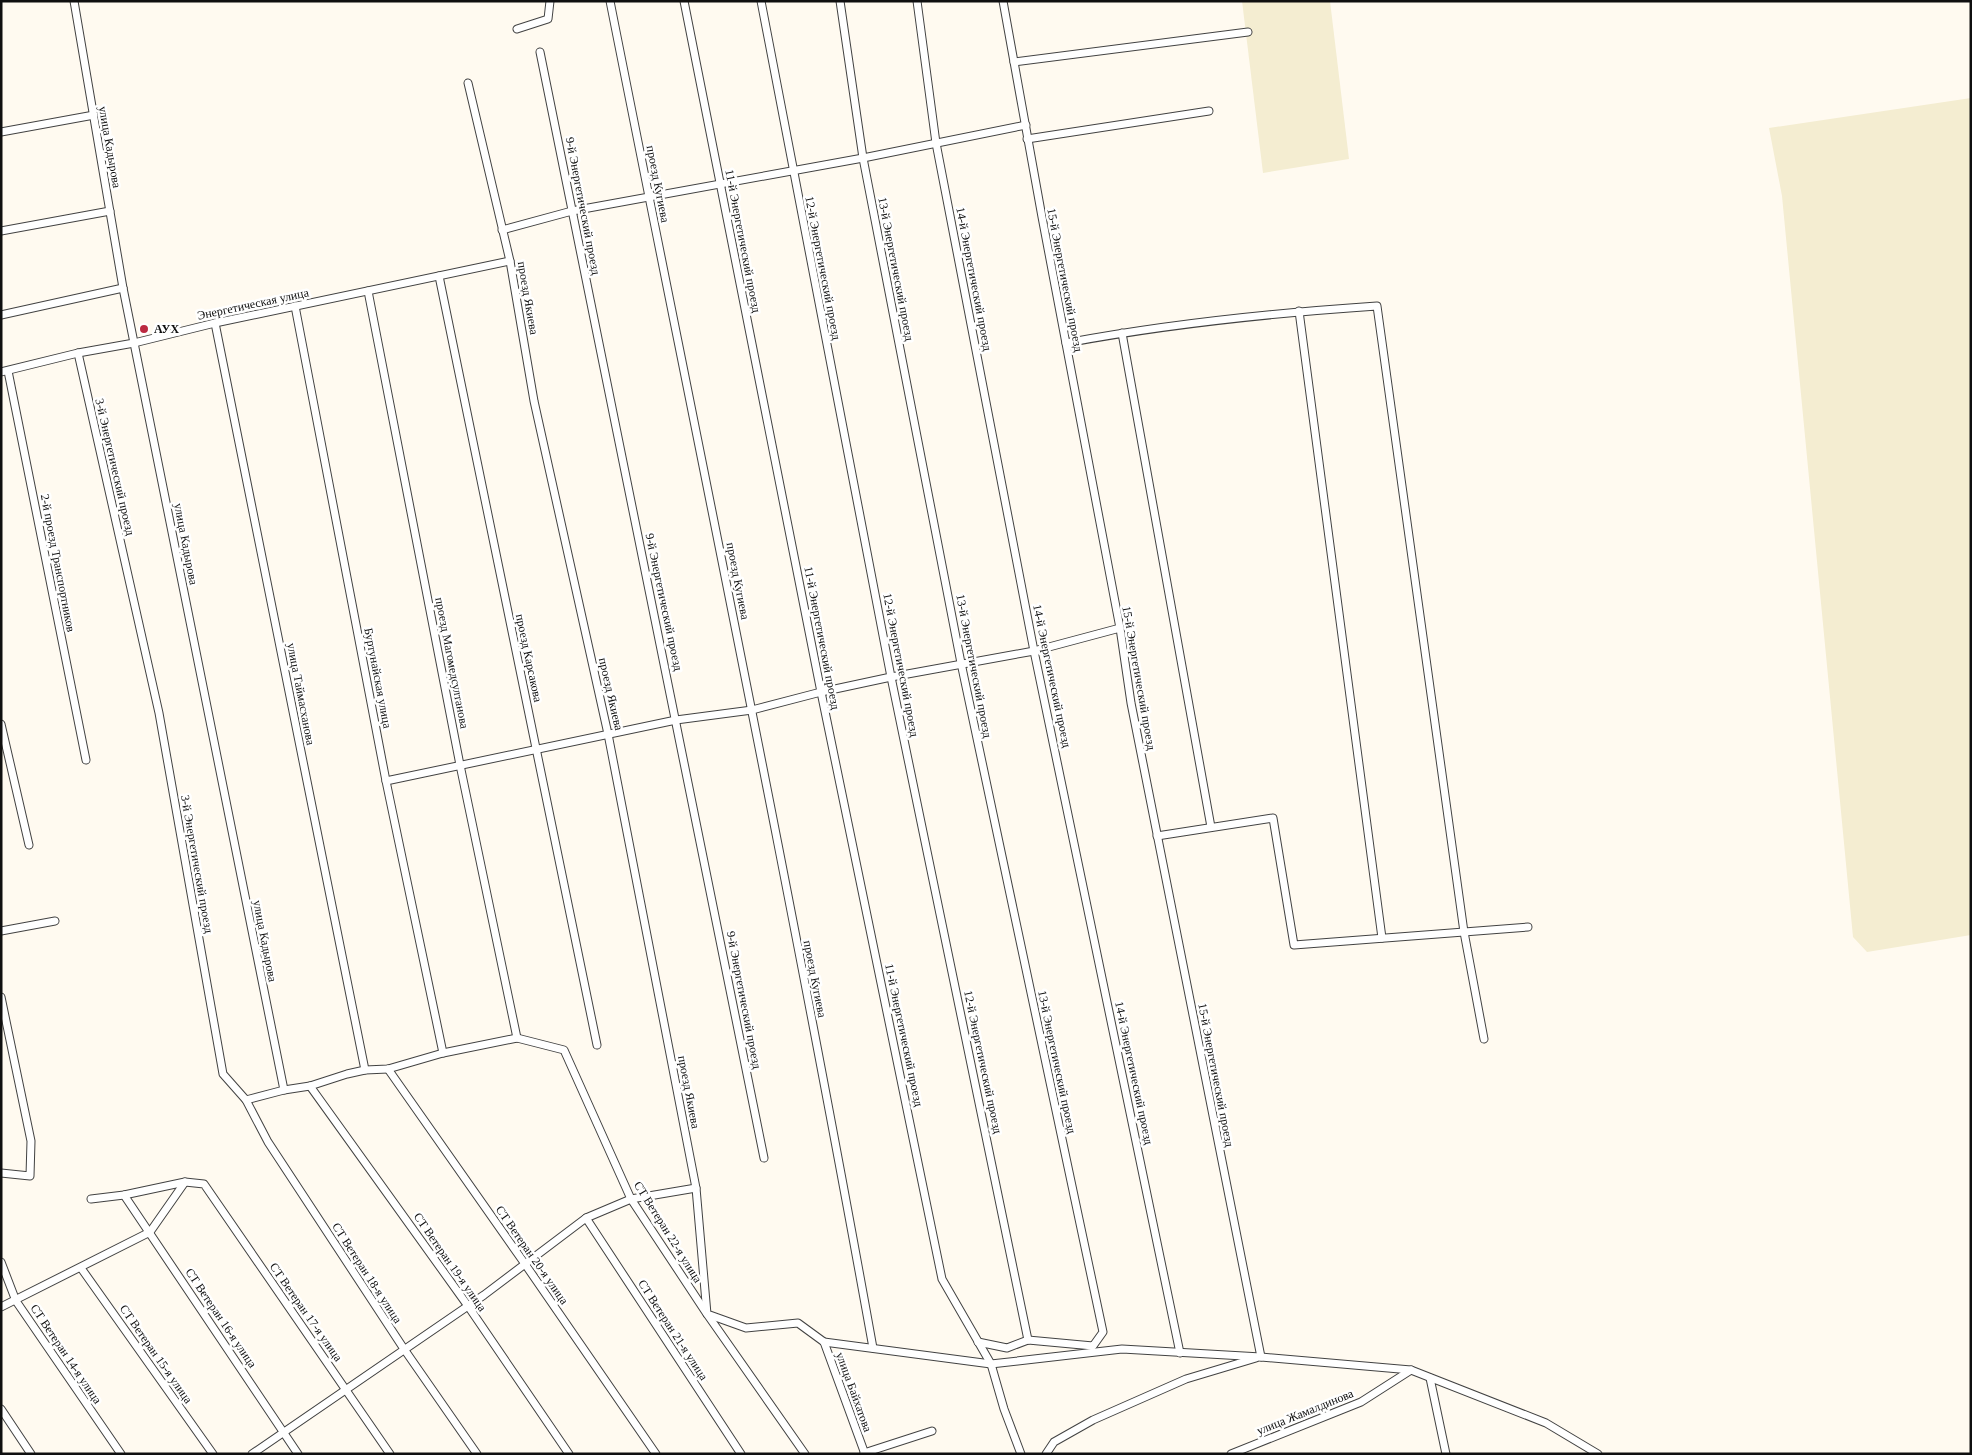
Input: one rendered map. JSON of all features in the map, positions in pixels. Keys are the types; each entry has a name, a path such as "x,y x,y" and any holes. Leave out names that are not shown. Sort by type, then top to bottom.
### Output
{"street":[{"name":"улица Кадырова","path":"74,1 123,288 284,1090"},
{"path":"517,29 548,19 550,1"},
{"name":"проезд Кугиева","path":"610,1 752,710 873,1348"},
{"name":"11-й Энергетический проезд","path":"684,1 821,692 942,1279 991,1364 1004,1409 1021,1454"},
{"name":"12-й Энергетический проезд","path":"761,1 891,677 1028,1340"},
{"name":"13-й Энергетический проезд","path":"840,1 863,158 962,663 1103,1332 1093,1346"},
{"name":"14-й Энергетический проезд","path":"917,1 936,143 1034,651 1180,1353"},
{"name":"15-й Энергетический проезд","path":"1003,1 1027,139 1120,628 1130,703 1261,1357"},
{"path":"1014,62 1248,32"},
{"name":"9-й Энергетический проезд","path":"540,52 764,1158"},
{"name":"проезд Якиева","path":"468,83 510,261 534,401 608,734 696,1188 707,1314"},
{"path":"1027,139 1209,111"},
{"path":"1,132 94,115"},
{"path":"502,230 572,211 863,158 1026,125"},
{"path":"1,231 110,211"},
{"name":"Энергетическая улица","path":"4,372 78,353 134,343 215,323 510,261"},
{"name":"проезд Карсакова","path":"439,276 597,1045"},
{"path":"1,315 123,288"},
{"name":"проезд Магомедсултанова","path":"368,291 460,765 516,1038"},
{"name":"Буртунайская улица","path":"295,306 386,781 443,1053"},
{"path":"1066,343 1122,333 1299,311 1377,306 1464,932 1484,1039"},
{"path":"1299,311 1382,938"},
{"name":"улица Таймасханова","path":"215,323 365,1070"},
{"path":"1122,333 1211,827"},
{"name":"3-й Энергетический проезд","path":"78,353 159,713 223,1074 246,1100"},
{"name":"2-й проезд Транспортников","path":"4,372 86,760"},
{"path":"386,781 676,720 752,710 821,692 891,677 1034,651 1120,628"},
{"path":"1,724 29,845"},
{"path":"1157,836 1273,818 1294,945 1528,927"},
{"path":"1,931 54,921"},
{"path":"1,997 31,1141 30,1176 1,1173"},
{"path":"246,1100 284,1090 310,1086 347,1074 365,1070 388,1070 443,1053 516,1038"},
{"name":"СТ Ветеран 22-я улица","path":"516,1038 564,1050 631,1198 707,1314 804,1454"},
{"name":"СТ Ветеран 20-я улица","path":"388,1070 656,1454"},
{"name":"СТ Ветеран 19-я улица","path":"310,1086 468,1306 568,1454"},
{"name":"СТ Ветеран 18-я улица","path":"246,1100 268,1142 404,1349 477,1454"},
{"path":"91,1199 124,1195 185,1182"},
{"path":"1,1306 16,1301 150,1232 185,1182"},
{"name":"СТ Ветеран 17-я улица","path":"185,1182 204,1184 390,1454"},
{"path":"252,1454 468,1306 586,1218 631,1198 696,1188"},
{"name":"СТ Ветеран 16-я улица","path":"124,1195 298,1454"},
{"name":"СТ Ветеран 21-я улица","path":"586,1218 741,1454"},
{"name":"СТ Ветеран 14-я улица","path":"1,1262 16,1301 121,1454"},
{"name":"СТ Ветеран 15-я улица","path":"81,1268 213,1454"},
{"name":"улица Байхатова","path":"707,1314 746,1328 798,1323 824,1342 864,1453"},
{"path":"978,1342 1007,1348 1028,1340 1122,1350 1261,1357 1410,1370 1546,1423 1595,1453"},
{"path":"824,1342 991,1364 1122,1350"},
{"path":"1046,1454 1054,1442 1093,1420 1186,1380 1261,1357"},
{"name":"улица Жамалдинова","path":"1231,1454 1361,1402 1410,1370"},
{"path":"1430,1378 1446,1454"},
{"path":"1,1409 31,1454"},
{"path":"864,1453 932,1431"}],"shaded area":[{"path":"1242,1 1330,1 1349,159 1263,173"},
{"path":"1971,98 1971,935 1867,952 1853,937 1782,196 1769,128"}],"place":[{"name":"АУХ","path":"144,329"}]}
